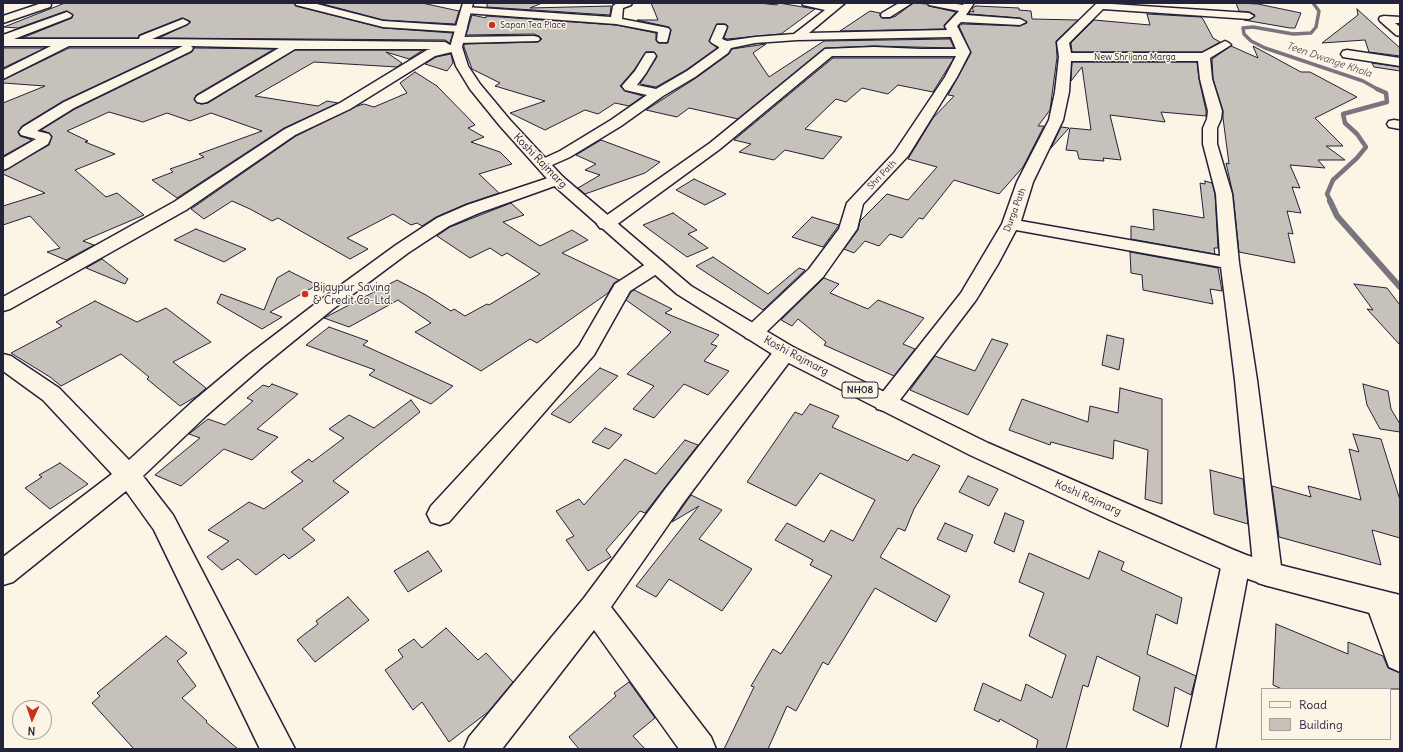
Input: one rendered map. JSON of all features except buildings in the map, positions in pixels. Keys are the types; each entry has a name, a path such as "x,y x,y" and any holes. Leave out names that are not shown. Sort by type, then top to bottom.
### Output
{"street":[{"path":"300,3 383,24 403,26 462,26 616,21 664,30 663,40"},
{"path":"319,8 333,3"},
{"path":"616,21 618,6 627,3"},
{"path":"807,3 837,5"},
{"path":"886,15 907,3"},
{"path":"933,3 961,16"},
{"path":"1102,4 1249,16"},
{"name":"Durga Path","path":"885,402 969,296 989,264 1010,224 1025,182 1056,120 1062,92 1065,56 1063,42 1102,4"},
{"path":"3,20 46,5"},
{"path":"797,37 837,5"},
{"path":"1388,9 1400,20"},
{"path":"3,45 67,15"},
{"path":"606,224 715,146 829,52 964,52 961,16"},
{"path":"721,27 716,42 726,45 755,40 797,37 961,16 1020,22"},
{"path":"1400,20 1384,19 1400,33"},
{"path":"132,42 183,22"},
{"path":"3,305 180,206 290,132 345,106 431,54 462,26"},
{"path":"3,75 63,45 132,42 368,45 462,26 534,39"},
{"name":"Koshi Rajmarg","path":"462,26 462,66 475,86 505,123 550,172 606,224 684,290 785,352 979,449 1236,563 1268,574 1390,606"},
{"path":"3,45 237,48 294,45"},
{"path":"202,99 294,45"},
{"path":"3,573 74,519 128,475 199,409 255,361 326,305 402,249 443,222 473,210 550,172 566,154 658,93 715,58 724,50 726,45"},
{"path":"1225,45 1204,57 1206,79 1215,111 1214,120 1210,128 1210,144 1224,194 1230,263 1246,380 1268,574"},
{"path":"3,165 43,141 44,137 26,132 28,130 69,105 187,48"},
{"name":"Shri Path","path":"753,333 816,273 848,229 855,203 900,156 951,77 964,52"},
{"path":"1347,54 1400,62"},
{"path":"650,56 640,73 629,86 658,93"},
{"name":"New Shrijana Marga","path":"1065,56 1204,57"},
{"path":"1010,224 1230,263"},
{"path":"440,514 587,350 622,288 656,266"},
{"path":"481,749 594,607 675,495 785,352"},
{"path":"3,361 51,394 128,475 164,523 278,749"},
{"path":"1198,749 1236,563"},
{"path":"1390,606 1400,658"},
{"path":"594,607 699,749"}],"waterway":[{"name":"Teen Dwange Khola","path":"1313,3 1319,11 1316,27 1311,33 1293,34 1253,27 1243,28 1244,34 1251,41 1265,48 1363,81 1378,89"},
{"name":"Teen Dwange Khola","path":"1331,202 1327,194 1333,180 1357,158 1366,147 1357,134 1345,123 1343,114 1387,102 1386,93 1378,89"},
{"name":"Teen Dwange Khola","path":"1330,201 1337,216 1400,287"}],"place":[{"name":"Sapan Tea Place","path":"492,25"},
{"name":"Bijaypur Saving & Credit Co-Ltd.","path":"305,294"}]}
